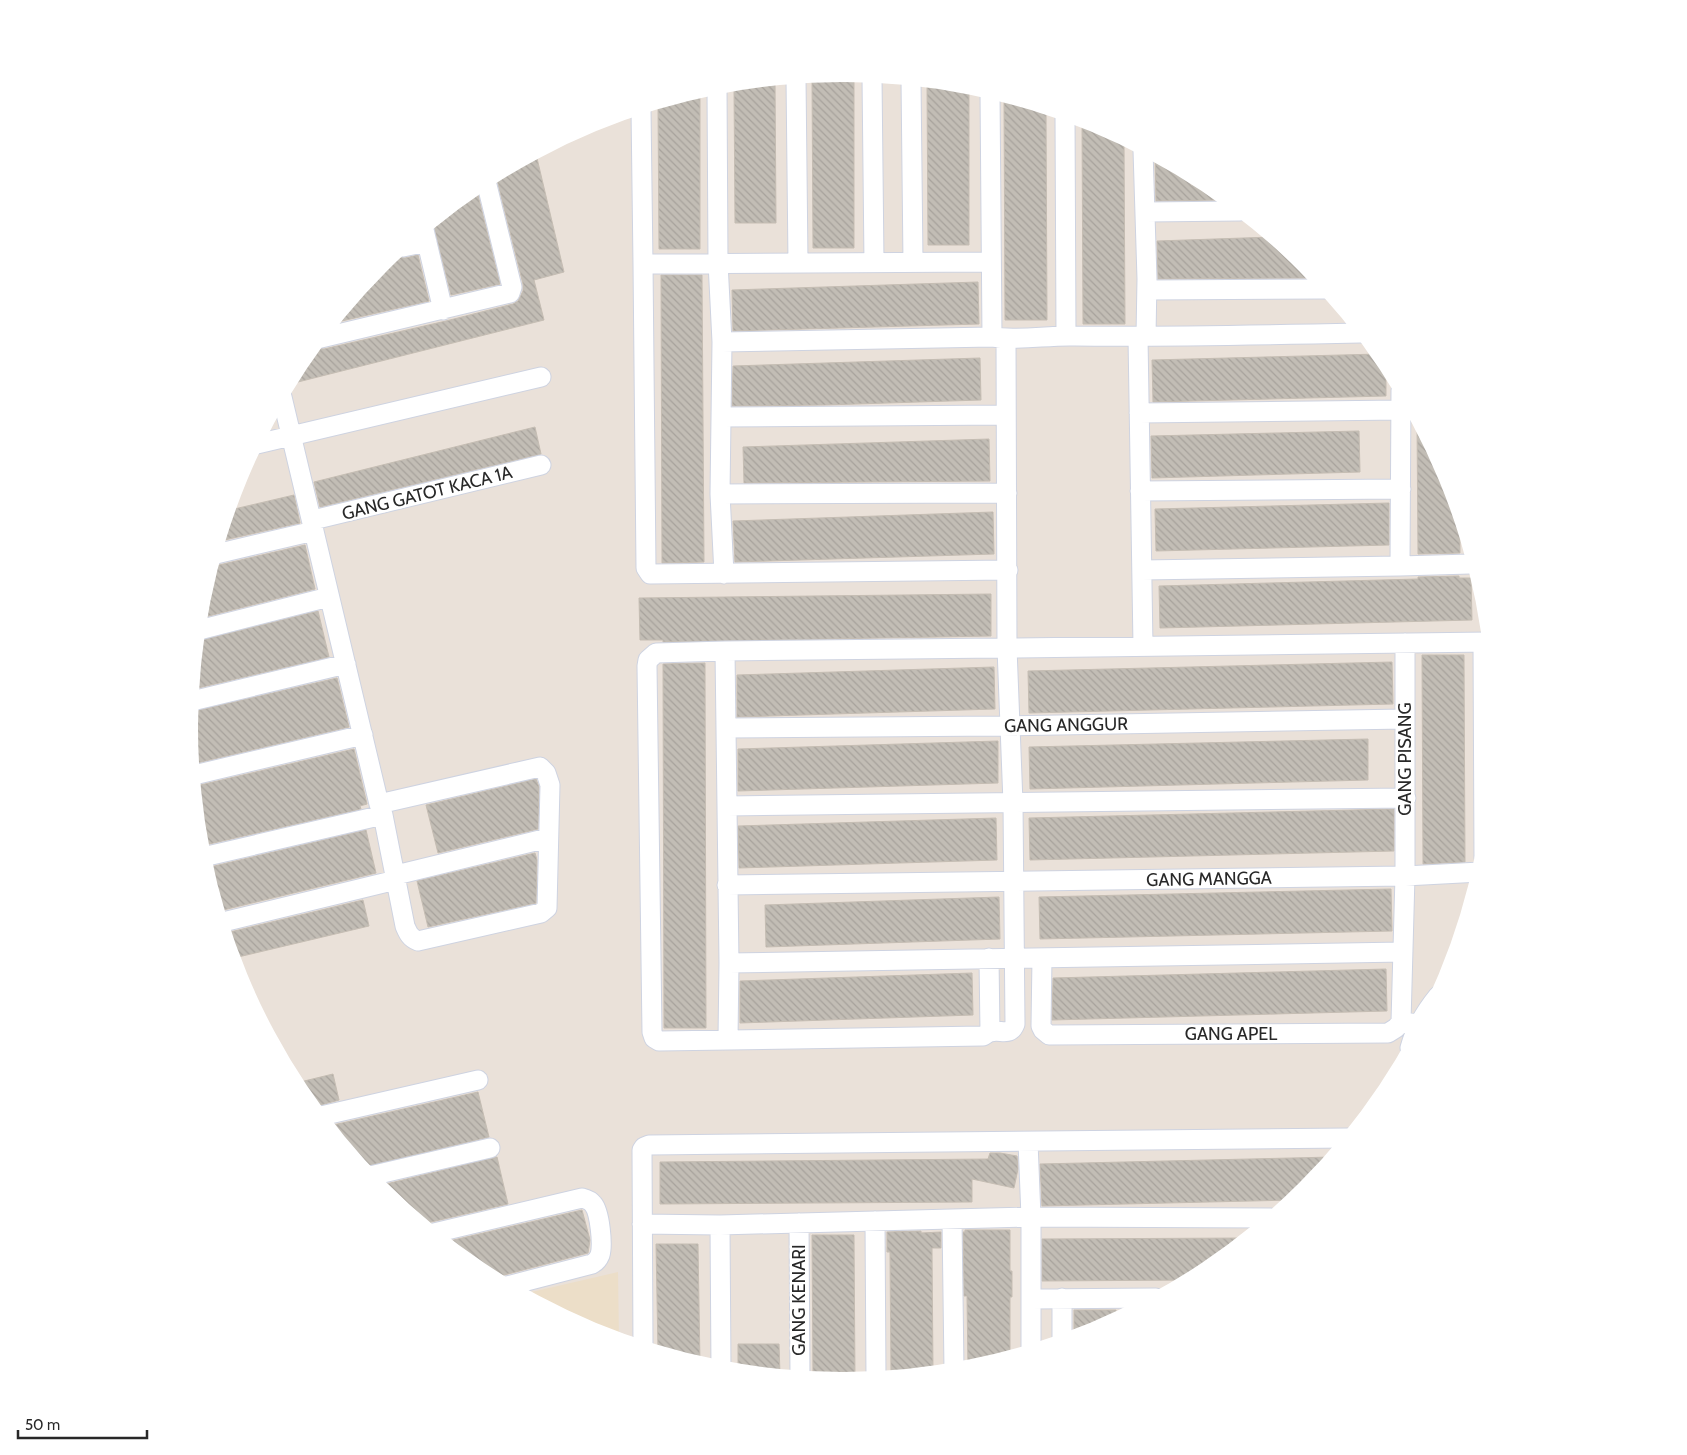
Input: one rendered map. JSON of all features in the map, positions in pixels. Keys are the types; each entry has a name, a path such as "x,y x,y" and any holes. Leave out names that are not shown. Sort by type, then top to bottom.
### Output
{"street":[{"path":"872,83 874,262"},
{"path":"796,84 798,262"},
{"path":"912,86 913,262"},
{"path":"717,95 718,262 722,342 720,494 724,574"},
{"path":"990,100 991,262 1006,415 1007,648 1012,803 1015,1024 1008,1033 990,1032 983,1036 659,1041 652,1036 647,666 648,660 656,653 725,650 1007,648 1483,642"},
{"path":"640,116 646,568 650,574 1008,570"},
{"path":"1065,122 1066,335"},
{"path":"1143,157 1147,290 1142,336 1139,413 1143,646"},
{"path":"332,336 507,295 512,290 488,189"},
{"path":"1146,212 1229,211"},
{"path":"425,237 443,310"},
{"path":"643,264 718,262 991,262"},
{"path":"1147,290 1316,289"},
{"path":"722,342 999,338 1066,335 1353,333"},
{"path":"265,442 541,377"},
{"path":"1400,566 1401,403"},
{"path":"211,855 381,809 533,768 540,767 544,770 550,785 548,900 546,908 541,913 418,941 412,939 405,926 381,809 284,406"},
{"path":"1139,413 1401,410"},
{"path":"720,417 1006,415"},
{"name":"GANG GATOT KACA 1A","path":"223,552 314,525 541,465"},
{"path":"1140,491 1401,489"},
{"path":"720,494 1007,493"},
{"path":"1142,570 1468,564"},
{"path":"207,628 330,597"},
{"name":"GANG PISANG","path":"1405,643 1406,876 1403,952 1410,1023"},
{"path":"725,650 729,963 728,1039"},
{"path":"199,699 346,664"},
{"path":"1485,795 1486,672"},
{"name":"GANG ANGGUR","path":"726,728 1010,726 1405,719"},
{"path":"200,774 362,736"},
{"path":"727,806 1406,798"},
{"path":"228,921 548,838"},
{"path":"1406,876 1472,872"},
{"name":"GANG MANGGA","path":"727,885 1406,876"},
{"path":"729,963 1403,952"},
{"path":"989,958 990,1032"},
{"name":"GANG APEL","path":"1042,958 1042,1026 1043,1030 1050,1035 1388,1032 1410,1023"},
{"path":"1410,1035 1410,1023 1421,1014"},
{"path":"328,1114 478,1080"},
{"path":"644,1341 642,1150 649,1145 1340,1138"},
{"path":"1028,1142 1031,1218 1031,1344"},
{"path":"378,1174 490,1148"},
{"path":"441,1231 582,1198 592,1203 600,1226 601,1248 600,1256 596,1262 517,1283"},
{"path":"642,1224 720,1225 1031,1218 1262,1218"},
{"path":"952,1219 954,1363"},
{"path":"875,1221 876,1371"},
{"name":"GANG KENARI","path":"799,1222 800,1371"},
{"path":"720,1225 721,1361"},
{"path":"1031,1299 1062,1298 1133,1304"},
{"path":"1062,1298 1062,1334"}],"shaded area":[{"path":"618,1272 619,1331 558,1306 532,1292"}],"building":[{"path":"854,82 854,248 813,248 812,83"},
{"path":"775,86 776,223 735,223 734,92"},
{"path":"927,88 969,95 969,245 928,245"},
{"path":"700,99 700,249 659,249 658,110"},
{"path":"1004,103 1046,115 1047,320 1005,320"},
{"path":"1082,129 1124,147 1125,324 1083,324"},
{"path":"537,160 564,272 534,280 544,320 299,382 322,349 513,304 518,301 523,291 523,284 498,183"},
{"path":"1155,163 1214,200 1156,201"},
{"path":"478,196 500,284 451,295 435,229"},
{"path":"1262,237 1306,278 1158,279 1157,241"},
{"path":"418,255 429,301 344,321 387,271 402,257"},
{"path":"661,275 702,275 704,562 662,563"},
{"path":"978,282 979,324 733,331 732,290"},
{"path":"1369,354 1386,379 1386,396 1153,402 1152,360"},
{"path":"980,358 981,400 732,406 733,366"},
{"path":"535,427 541,454 320,507 314,482"},
{"path":"1359,431 1360,472 1152,478 1151,436"},
{"path":"1417,433 1439,481 1460,539 1460,553 1418,554"},
{"path":"989,439 990,481 744,483 743,447"},
{"path":"294,495 300,523 227,539 238,508"},
{"path":"1389,503 1389,545 1156,551 1155,509"},
{"path":"993,512 994,554 735,562 733,521"},
{"path":"305,545 315,589 209,616 219,565"},
{"path":"1459,576 1459,578 1471,578 1472,620 1160,628 1159,586 1418,579 1418,577"},
{"path":"991,594 991,636 663,642 663,640 640,640 639,598"},
{"path":"318,611 329,657 200,688 205,639"},
{"path":"1422,655 1464,655 1465,862 1423,864"},
{"path":"1392,662 1393,704 1029,713 1028,671"},
{"path":"705,663 706,1028 664,1028 663,664"},
{"path":"994,667 995,709 737,717 737,675"},
{"path":"337,678 349,727 200,762 199,710"},
{"path":"1368,739 1368,780 1030,789 1029,747"},
{"path":"998,741 998,783 738,791 738,749"},
{"path":"354,749 367,804 360,806 361,809 209,844 201,785"},
{"path":"536,779 539,787 538,829 438,853 426,805"},
{"path":"1394,809 1394,851 1030,860 1029,818"},
{"path":"996,818 997,860 739,868 738,826"},
{"path":"366,830 376,873 225,910 214,866"},
{"path":"535,853 537,860 536,903 428,927 417,881"},
{"path":"1391,889 1392,931 1040,939 1039,897"},
{"path":"999,897 1000,939 766,947 765,905"},
{"path":"363,900 369,926 241,956 232,932"},
{"path":"1386,969 1387,1011 1052,1020 1053,978"},
{"path":"972,973 973,1015 740,1023 740,981"},
{"path":"333,1074 339,1100 321,1105 304,1081"},
{"path":"478,1092 489,1137 370,1165 336,1124"},
{"path":"990,1153 1017,1156 1018,1169 1014,1188 972,1179 972,1202 660,1204 660,1162 988,1159"},
{"path":"497,1157 508,1204 431,1222 387,1184"},
{"path":"1324,1157 1282,1200 1042,1206 1040,1164"},
{"path":"582,1210 590,1240 588,1253 504,1275 453,1240"},
{"path":"965,1230 1010,1230 1010,1271 1012,1271 1010,1351 968,1360 967,1296 964,1296 963,1232"},
{"path":"887,1232 941,1232 941,1248 932,1248 933,1366 891,1371 890,1252 887,1252"},
{"path":"812,1235 854,1235 855,1372 813,1371"},
{"path":"1237,1238 1202,1264 1176,1280 1042,1281 1042,1239"},
{"path":"656,1244 698,1244 700,1356 658,1345"},
{"path":"1074,1310 1116,1310 1116,1312 1074,1329"},
{"path":"738,1344 779,1344 780,1369 738,1363"}]}
